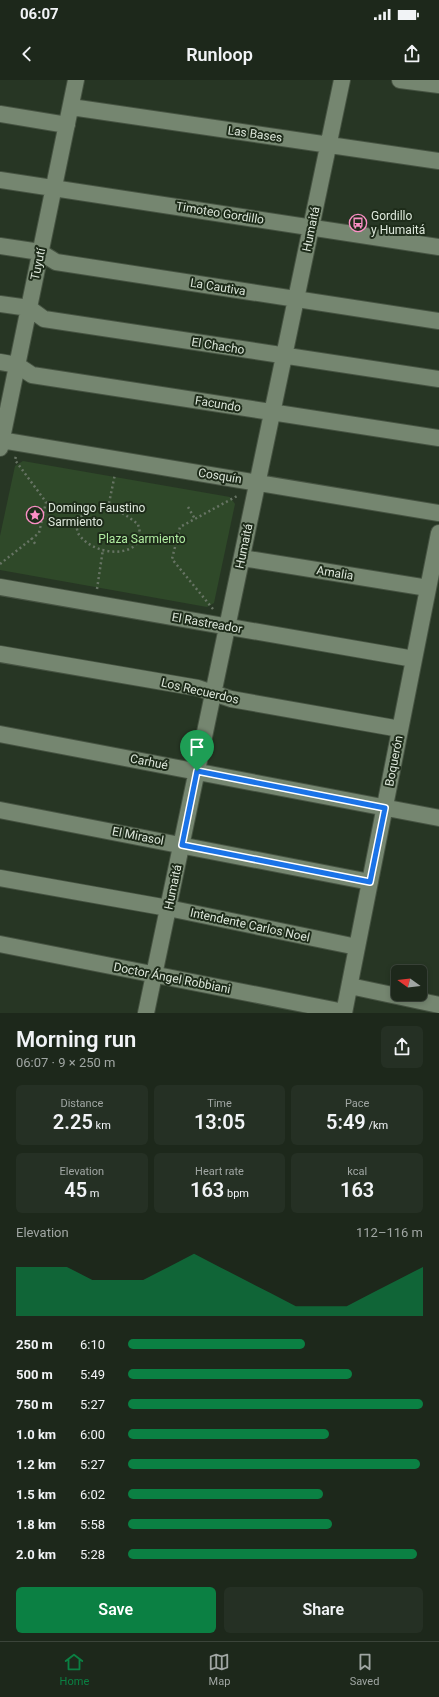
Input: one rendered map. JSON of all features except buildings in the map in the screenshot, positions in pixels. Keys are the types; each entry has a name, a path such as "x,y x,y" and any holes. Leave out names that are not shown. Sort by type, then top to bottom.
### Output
{"street":[{"name":"Tuyutí","path":"1,443 76,80"},
{"name":"Humaitá","path":"146,1013 342,80"},
{"path":"400,80 439,85"},
{"name":"Las Bases","path":"71,107 439,161"},
{"path":"0,114 67,125"},
{"name":"Timoteo Gordillo","path":"0,180 439,247"},
{"name":"La Cautiva","path":"0,246 40,252 56,262 439,321"},
{"name":"El Chacho","path":"0,304 29,308 44,319 439,379"},
{"name":"Facundo","path":"0,362 17,365 32,375 439,438"},
{"name":"Cosquín","path":"1,443 20,444 258,482 439,513"},
{"name":"Boquerón","path":"344,1013 439,533"},
{"name":"Amalia","path":"242,558 428,588"},
{"name":"El Rastreador","path":"0,586 414,659"},
{"name":"Los Recuerdos","path":"0,654 198,688 231,699 400,729"},
{"name":"Carhué","path":"0,734 439,818"},
{"name":"El Mirasol","path":"0,810 370,882"},
{"name":"Intendente Carlos Noel","path":"0,878 168,908 357,947"},
{"name":"Doctor Ángel Robbiani","path":"0,944 344,1013"},
{"path":"350,986 439,1005"}],"path":[{"path":"0,564 39,532 46,502 15,460 20,444"},
{"path":"108,508 115,477"},
{"path":"210,605 172,559 180,527 232,500 258,482"},
{"path":"188,507 195,519"},
{"path":"108,508 131,518 138,524 139,536 134,546 113,552 85,542 79,534 77,524 83,512 108,508"},
{"path":"42,517 77,524"},
{"path":"139,536 176,544"},
{"path":"31,538 36,546"},
{"path":"97,587 103,549"}],"green space":[{"name":"Plaza Sarmiento","path":"23,461 230,497 235,504 214,603 207,607 0,570 0,536 15,466"}],"place":[{"name":"Gordillo y Humaitá","path":"358,223"},
{"name":"Domingo Faustino Sarmiento","path":"35,515"}],"route":[{"path":"197,771 385,808 370,882 182,845 197,771"}]}
